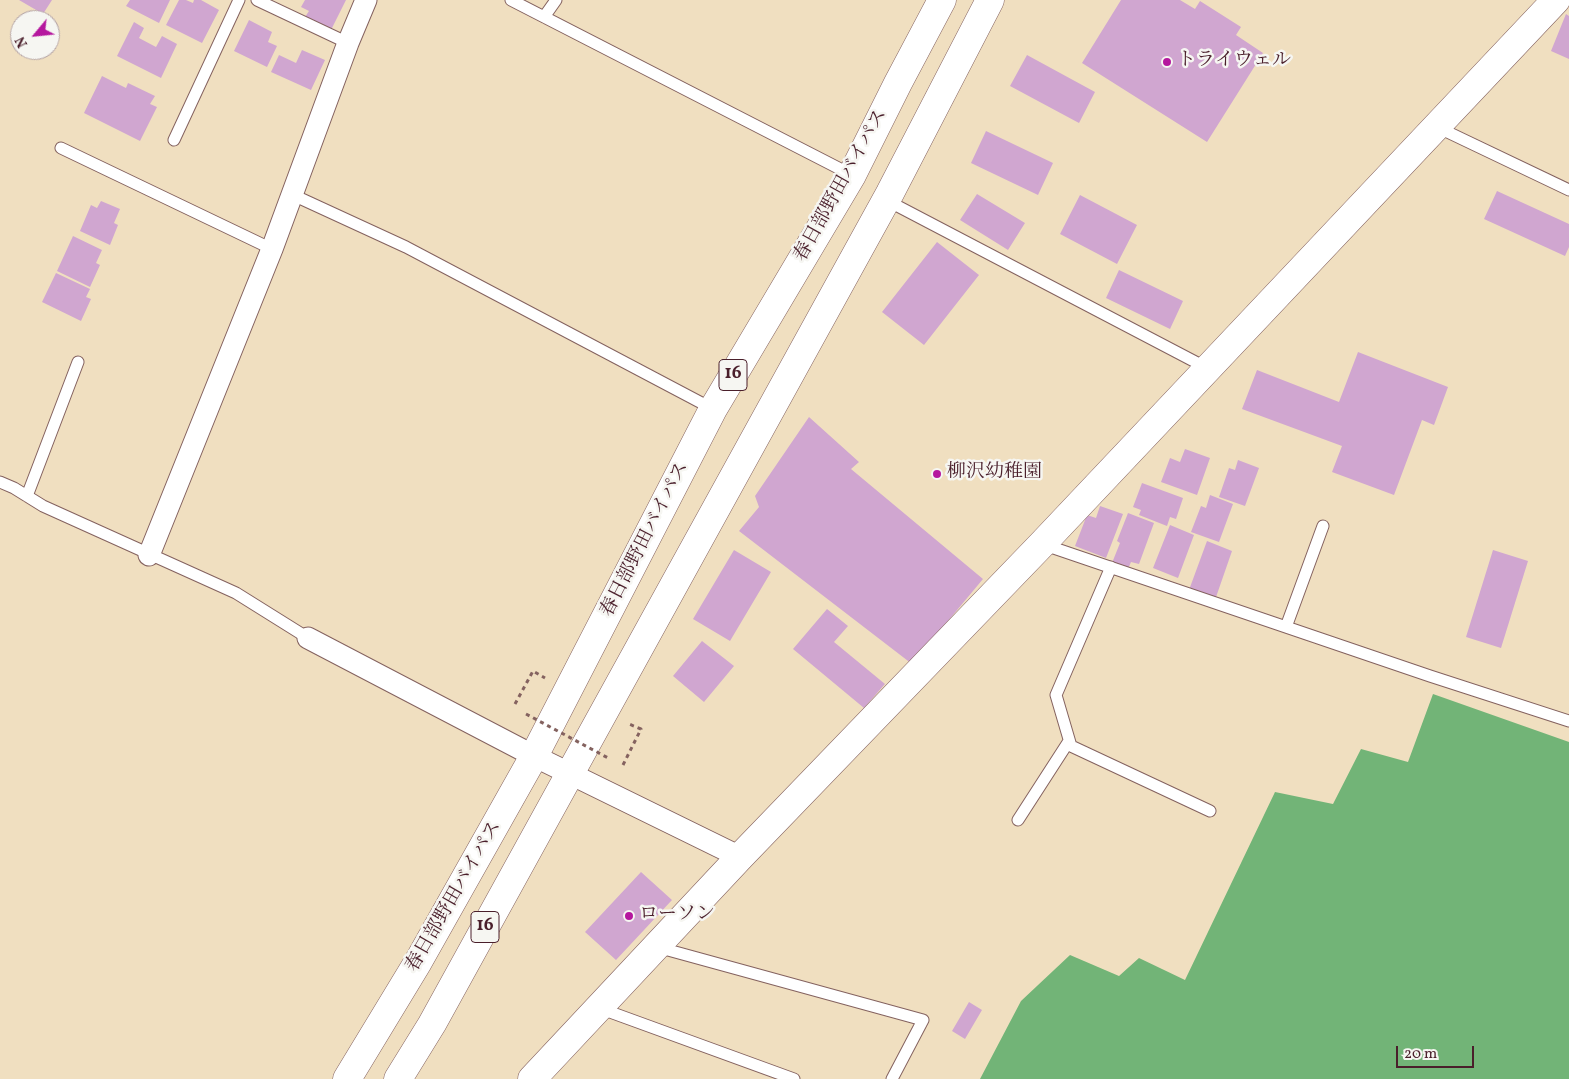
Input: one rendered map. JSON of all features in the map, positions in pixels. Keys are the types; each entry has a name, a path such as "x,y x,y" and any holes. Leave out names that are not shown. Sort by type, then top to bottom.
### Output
{"main road":[{"name":"16","path":"898,84 928,0"},
{"name":"春日部野田バイパス","path":"347,1079 418,962 534,756 713,409 852,175 942,0"},
{"name":"16","path":"398,1079 432,1024 692,549 888,197 990,0"},
{"name":"16","path":"888,197 1008,0"},
{"path":"532,1079 740,857 1042,544 1556,0"}],"street":[{"path":"148,555 272,249 348,43 366,0"},
{"path":"308,638 534,756 740,857"}],"lane":[{"path":"174,140 239,0"},
{"path":"257,0 348,43"},
{"path":"511,0 852,175"},
{"path":"544,17 556,0"},
{"path":"1436,127 1569,190"},
{"path":"61,148 272,249"},
{"path":"293,195 406,247 713,409"},
{"path":"888,197 1207,368"},
{"path":"27,496 78,362"},
{"path":"0,482 43,506 148,555 236,593 308,638"},
{"path":"1286,628 1323,526"},
{"path":"1042,544 1286,628 1569,721"},
{"path":"1111,567 1056,695 1071,746 1210,811"},
{"path":"1018,820 1069,741"},
{"path":"656,946 923,1020 892,1079"},
{"path":"598,1008 794,1079"}],"path":[{"path":"515,704 533,671 545,678 541,685"},
{"path":"530,707 526,714 610,759 614,752"},
{"path":"623,765 641,729 630,723 626,730"}],"green space":[{"path":"1433,694 1569,742 1569,1079 980,1079 1021,1001 1070,955 1119,976 1139,958 1185,980 1275,792 1333,804 1361,749 1408,762"}],"building":[{"path":"19,0 52,0 46,10 36,10"},
{"path":"130,0 170,0 159,23 126,6"},
{"path":"179,0 193,3 194,0 201,0 219,10 202,43 166,25"},
{"path":"305,0 346,0 331,30 305,17 309,11 301,7"},
{"path":"1121,0 1180,0 1195,9 1200,1 1241,27 1236,35 1263,53 1207,142 1082,63"},
{"path":"1566,14 1569,16 1569,59 1551,51"},
{"path":"249,20 272,32 268,42 277,46 267,67 234,51"},
{"path":"134,22 144,28 139,38 156,47 162,36 177,44 161,78 117,56"},
{"path":"302,50 325,60 311,90 271,72 279,55 296,63"},
{"path":"1027,55 1095,92 1079,123 1010,86"},
{"path":"102,76 126,88 128,83 155,96 150,104 157,107 140,141 84,113"},
{"path":"986,131 1053,163 1038,195 971,163"},
{"path":"1497,191 1569,224 1569,247 1565,256 1484,219"},
{"path":"977,194 1025,223 1008,250 960,220"},
{"path":"1080,195 1137,225 1117,264 1060,234"},
{"path":"101,201 120,209 114,223 118,225 110,245 80,231 91,205 97,208"},
{"path":"73,236 102,250 96,263 100,265 90,287 57,271"},
{"path":"937,242 979,275 924,345 882,312"},
{"path":"1119,270 1183,301 1170,329 1106,298"},
{"path":"56,273 90,289 86,297 91,299 81,321 42,302"},
{"path":"1358,352 1448,387 1434,425 1422,420 1394,495 1332,472 1342,446 1242,409 1257,370 1339,402"},
{"path":"809,417 859,462 851,469 983,579 912,664 739,531 759,507 755,496"},
{"path":"1185,449 1210,458 1197,495 1161,482 1170,458 1180,462"},
{"path":"1238,460 1259,468 1245,506 1219,497 1229,468 1235,470"},
{"path":"1142,483 1183,498 1176,519 1170,517 1167,526 1139,515 1141,510 1133,507"},
{"path":"1210,495 1233,504 1219,542 1191,532 1201,506 1206,508"},
{"path":"1100,506 1123,514 1106,558 1075,546 1087,515 1096,518"},
{"path":"1128,513 1154,523 1139,564 1131,562 1128,569 1112,563 1120,543 1117,541"},
{"path":"1170,525 1194,535 1178,578 1153,568"},
{"path":"1207,541 1232,551 1215,600 1189,590"},
{"path":"734,550 771,572 730,641 693,619"},
{"path":"1493,550 1528,561 1501,648 1466,637"},
{"path":"827,609 848,626 834,642 885,684 864,708 793,649"},
{"path":"702,641 734,666 704,702 673,676"},
{"name":"ローソン","path":"641,872 672,900 616,960 585,932"},
{"path":"969,1002 982,1010 965,1039 952,1031"}],"place":[{"name":"トライウェル","path":"1167,62"},
{"name":"柳沢幼稚園","path":"937,474"},
{"name":"ローソン","path":"629,916"}]}
